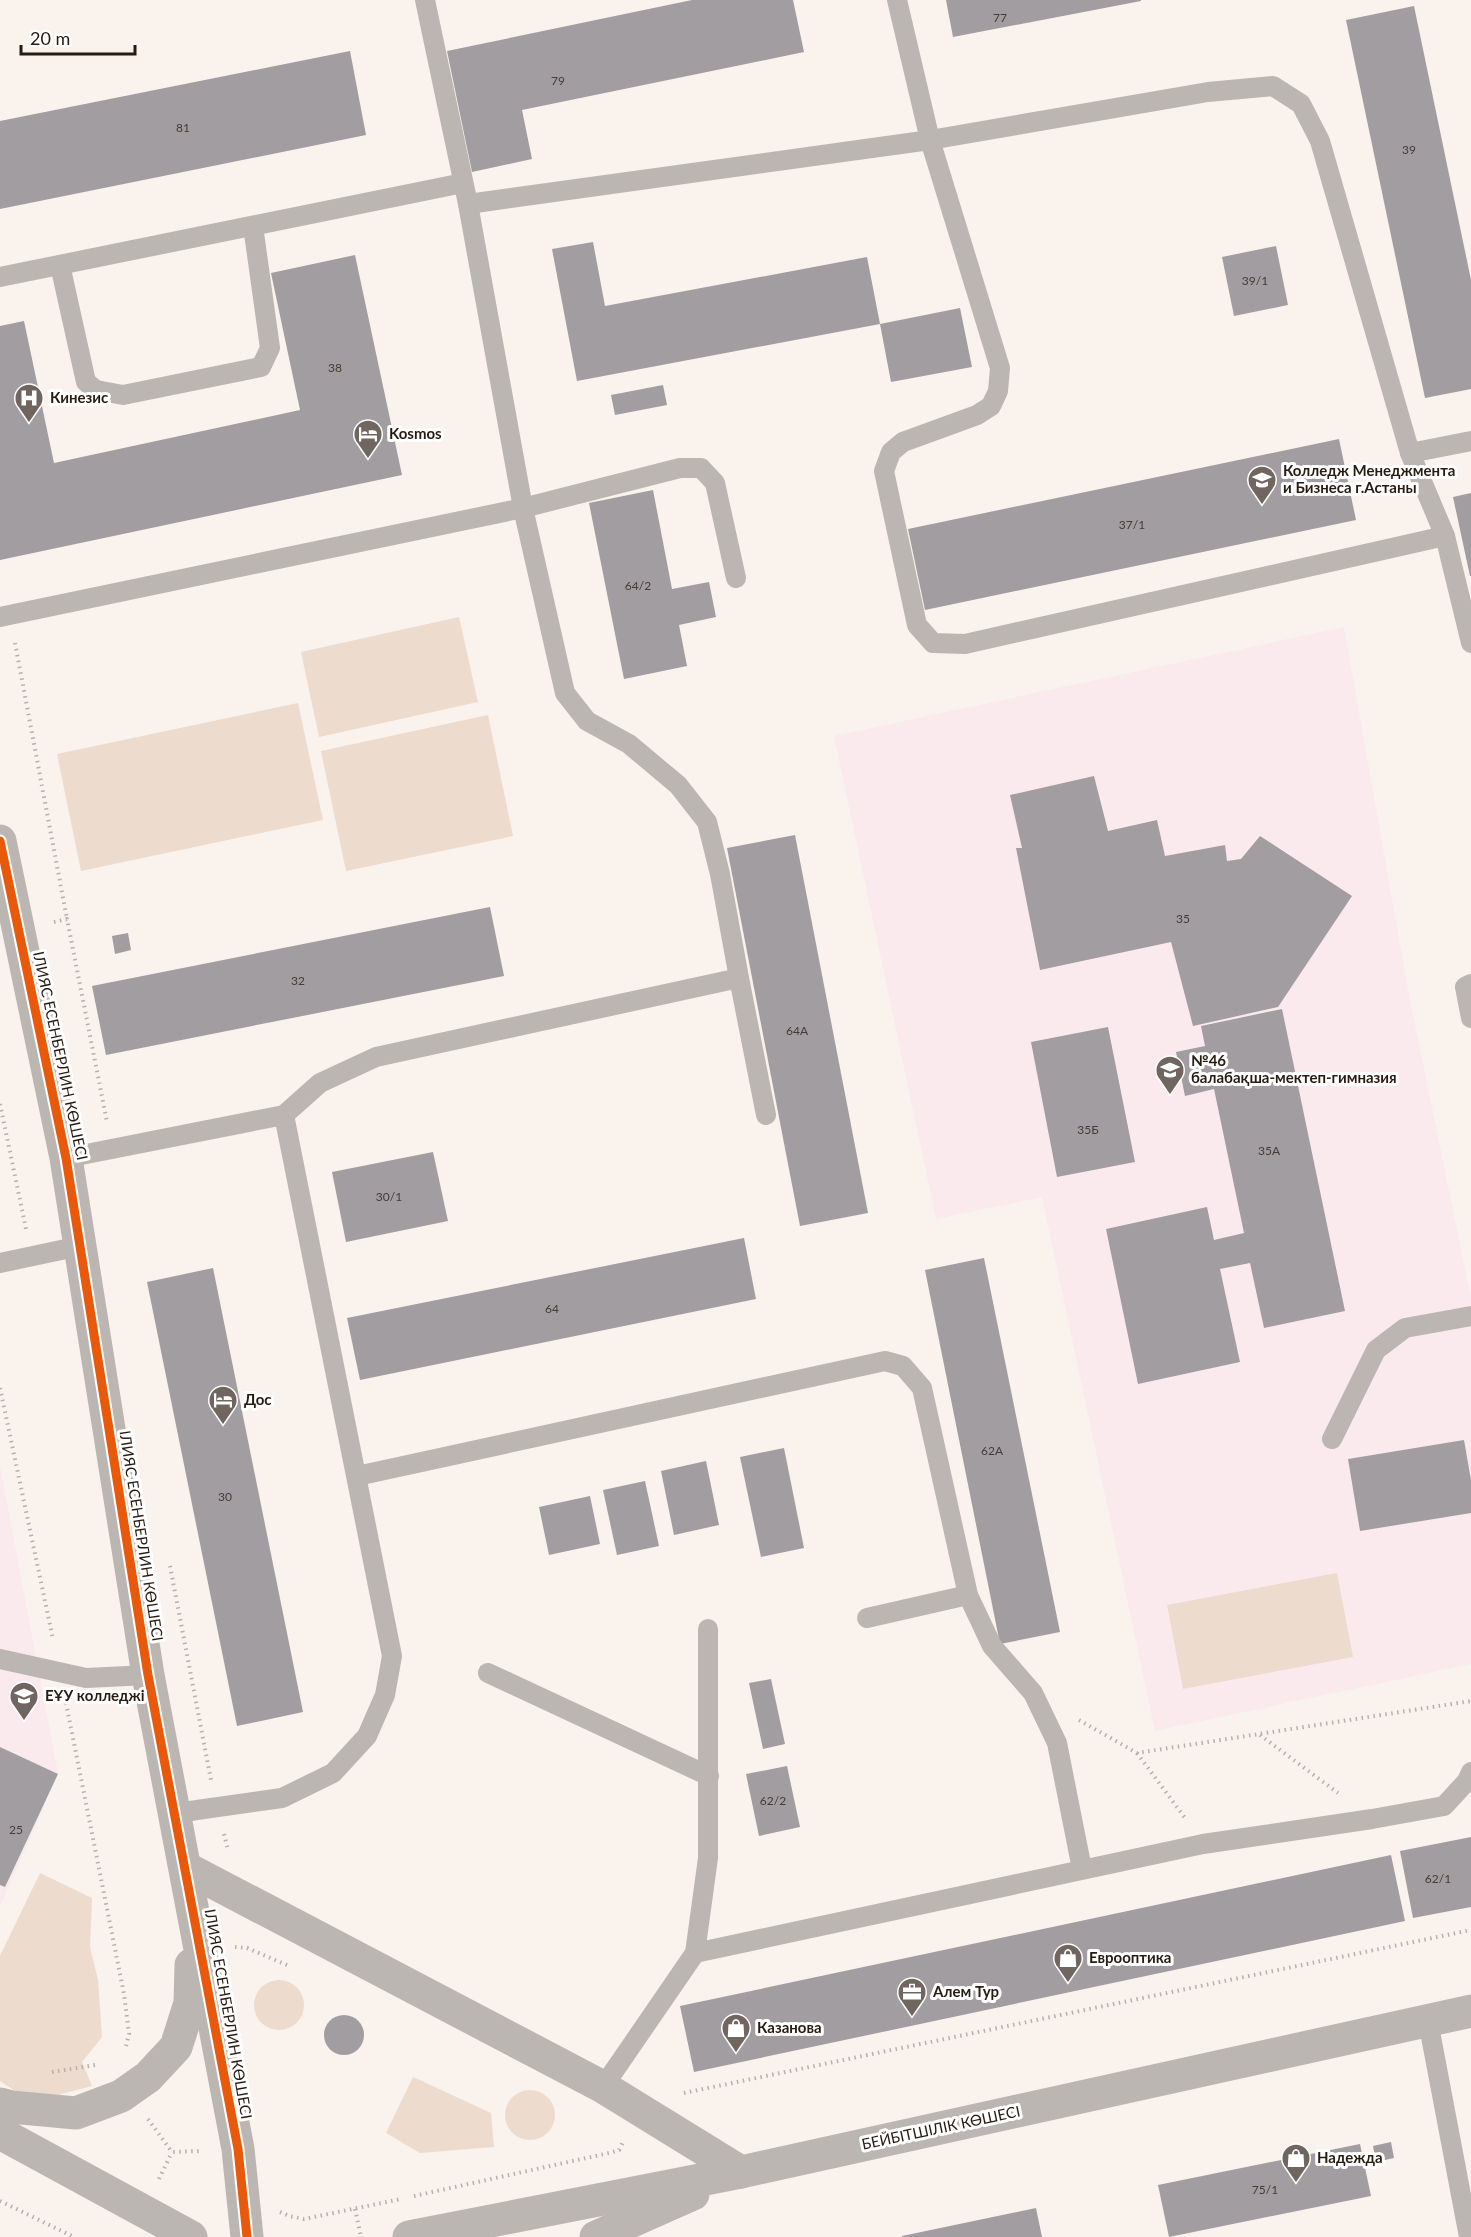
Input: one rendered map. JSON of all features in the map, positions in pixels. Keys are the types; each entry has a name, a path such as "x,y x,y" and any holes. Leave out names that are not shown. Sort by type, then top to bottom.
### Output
{"main road":[{"path":"186,1868 615,2095 741,2172"},
{"name":"БЕЙБІТШІЛІК КӨШЕСІ","path":"409,2237 741,2172 1471,2011"},
{"path":"613,2234 741,2172"}],"street":[{"name":"ІЛИЯС ЕСЕНБЕРЛИН КӨШЕСІ","path":"0,841 66,1158 148,1675 238,2149 247,2237"},
{"path":"0,2104 76,2113 121,2097 122,2081 148,2077 176,2047 190,2003 191,1911 186,1868"},
{"path":"0,2133 191,2237"}],"lane":[{"path":"425,0 468,204 523,508 565,693 587,721 629,744 678,785 707,822 720,874 766,1115"},
{"path":"897,0 930,140 1000,368 998,391 992,406 977,415 903,442 891,452 884,471 917,625 933,643 965,644 1445,536"},
{"path":"468,204 930,140 1208,92 1273,86 1301,104 1320,141 1410,453 1445,536 1471,643"},
{"path":"0,277 463,183"},
{"path":"60,265 86,382 96,390 123,395 261,368 270,348 253,225"},
{"path":"1410,453 1471,441"},
{"path":"5,616 523,508 680,468 701,468 715,483 736,578"},
{"path":"66,1158 284,1115 320,1083 376,1057 739,978"},
{"path":"1471,984 1465,987 1471,1018"},
{"path":"176,1813 282,1798 333,1773 367,1736 385,1695 392,1656 284,1115"},
{"path":"0,1263 80,1246"},
{"path":"1332,1440 1376,1350 1405,1328 1471,1316"},
{"path":"357,1476 885,1362 903,1366 922,1388 968,1595 992,1646 1033,1693 1057,1743 1082,1869"},
{"path":"867,1618 968,1595"},
{"path":"615,2095 695,1953 708,1858 708,1629"},
{"path":"0,1659 86,1678 148,1675"},
{"path":"488,1672 709,1776"},
{"path":"695,1953 1203,1844 1443,1806 1467,1780 1471,1772"},
{"path":"1428,2020 1469,2237"}],"path":[{"path":"5,616 113,1149"},
{"path":"18,928 67,919"},
{"path":"0,1104 32,1256"},
{"path":"0,1388 124,1994 129,2034 122,2081"},
{"path":"169,1558 218,1807 231,1861"},
{"path":"1033,1693 1137,1753 1203,1844"},
{"path":"1137,1753 1471,1701"},
{"path":"1259,1735 1372,1819"},
{"path":"413,2196 619,2150 625,2139 622,2127 608,2111 615,2095 721,2086 1471,1930"},
{"path":"229,1950 235,1947 247,1948 290,1966"},
{"path":"50,2072 94,2065 122,2081 172,2152 238,2149"},
{"path":"277,2207 289,2217 304,2219 401,2199"},
{"path":"0,2201 74,2237"},
{"path":"355,2209 361,2237"}],"shaded area":[{"path":"459,617 478,702 319,737 301,652"},
{"name":"№46 балабақша-мектеп-гимназия","path":"1344,627 1409,995 1471,1298 1471,1664 1155,1731 1042,1197 936,1219 834,736"},
{"path":"298,703 323,820 81,871 57,754"},
{"path":"488,715 513,836 346,871 321,751"},
{"name":"ЕҰУ колледжі","path":"0,1466 58,1774 0,1906"},
{"path":"1337,1573 1353,1657 1183,1689 1167,1605"},
{"path":"40,1873 92,1898 90,1947 98,1980 102,2037 82,2062 92,2086 31,2102 0,2081 0,1956"},
{"path":"284,1980 297,1987 303,1995 303,2015 297,2023 289,2029 274,2030 261,2023 255,2015 254,2000 261,1987 269,1981"},
{"path":"413,2077 491,2113 494,2147 420,2153 386,2133"},
{"path":"535,2090 548,2097 554,2105 554,2125 548,2133 540,2139 525,2140 512,2133 506,2125 505,2110 512,2097 520,2091"}],"building":[{"path":"692,0 793,0 804,52 522,110 532,159 472,172 447,51"},
{"path":"946,0 1141,0 1141,1 953,37"},
{"path":"1414,6 1471,280 1471,389 1425,398 1346,20"},
{"path":"350,51 366,135 0,209 0,121"},
{"path":"593,242 605,306 867,257 880,324 577,381 552,249"},
{"path":"1276,246 1288,305 1234,316 1222,257"},
{"path":"355,255 402,475 0,560 0,326 24,321 54,463 300,410 271,273"},
{"path":"960,308 972,367 891,382 880,324"},
{"path":"663,385 667,405 615,415 611,395"},
{"path":"1339,439 1356,520 925,610 908,529"},
{"path":"653,490 672,589 709,582 716,617 679,625 687,666 624,679 589,503"},
{"path":"1471,493 1471,576 1470,576 1453,497"},
{"path":"1094,776 1108,831 1157,820 1165,856 1225,845 1227,861 1241,859 1260,836 1352,896 1278,1007 1193,1026 1171,942 1040,970 1016,848 1022,848 1010,795"},
{"path":"795,835 868,1213 800,1226 727,848"},
{"path":"490,907 504,976 106,1055 92,986"},
{"path":"128,933 131,950 115,954 112,936"},
{"path":"1282,1009 1345,1311 1264,1328 1250,1263 1220,1269 1240,1362 1138,1384 1106,1229 1207,1207 1214,1240 1244,1233 1214,1089 1185,1096 1176,1052 1205,1046 1201,1026"},
{"path":"1108,1027 1135,1162 1057,1177 1031,1042"},
{"path":"433,1152 448,1221 346,1242 332,1172"},
{"path":"744,1238 756,1299 360,1380 347,1318"},
{"path":"984,1258 1060,1632 1000,1644 925,1270"},
{"path":"213,1268 303,1712 237,1726 147,1282"},
{"path":"1464,1440 1471,1480 1471,1513 1360,1531 1348,1459"},
{"path":"784,1448 804,1548 761,1557 740,1457"},
{"path":"706,1461 719,1525 674,1535 661,1471"},
{"path":"645,1481 659,1546 617,1555 603,1490"},
{"path":"590,1496 600,1544 549,1555 539,1507"},
{"path":"771,1679 785,1744 763,1749 749,1683"},
{"path":"0,1747 58,1774 5,1887 0,1885"},
{"path":"787,1766 800,1827 759,1836 746,1774"},
{"path":"1471,1837 1471,1907 1413,1918 1400,1851"},
{"path":"1391,1855 1405,1921 694,2072 680,2006"},
{"path":"344,2015 352,2016 358,2021 363,2027 363,2043 358,2049 352,2054 344,2055 336,2054 330,2049 325,2043 324,2035 325,2027 330,2021 336,2016"},
{"path":"1391,2142 1394,2158 1376,2162 1373,2146"},
{"path":"1360,2144 1371,2196 1169,2237 1158,2185"},
{"path":"1036,2208 1042,2237 902,2237 902,2236"}],"cycle path":[{"path":"0,841 66,1158 148,1675 238,2149 247,2237"}],"place":[{"name":"Кинезис","path":"29,424"},
{"name":"Kosmos","path":"368,460"},
{"name":"Колледж Менеджмента и Бизнеса г.Астаны","path":"1262,506"},
{"name":"№46 балабақша-мектеп-гимназия","path":"1170,1096"},
{"name":"Дос","path":"223,1426"},
{"name":"ЕҰУ колледжі","path":"24,1722"},
{"name":"Еврооптика","path":"1068,1984"},
{"name":"Алем Тур","path":"912,2018"},
{"name":"Казанова","path":"736,2054"},
{"name":"Надежда","path":"1296,2184"}]}
